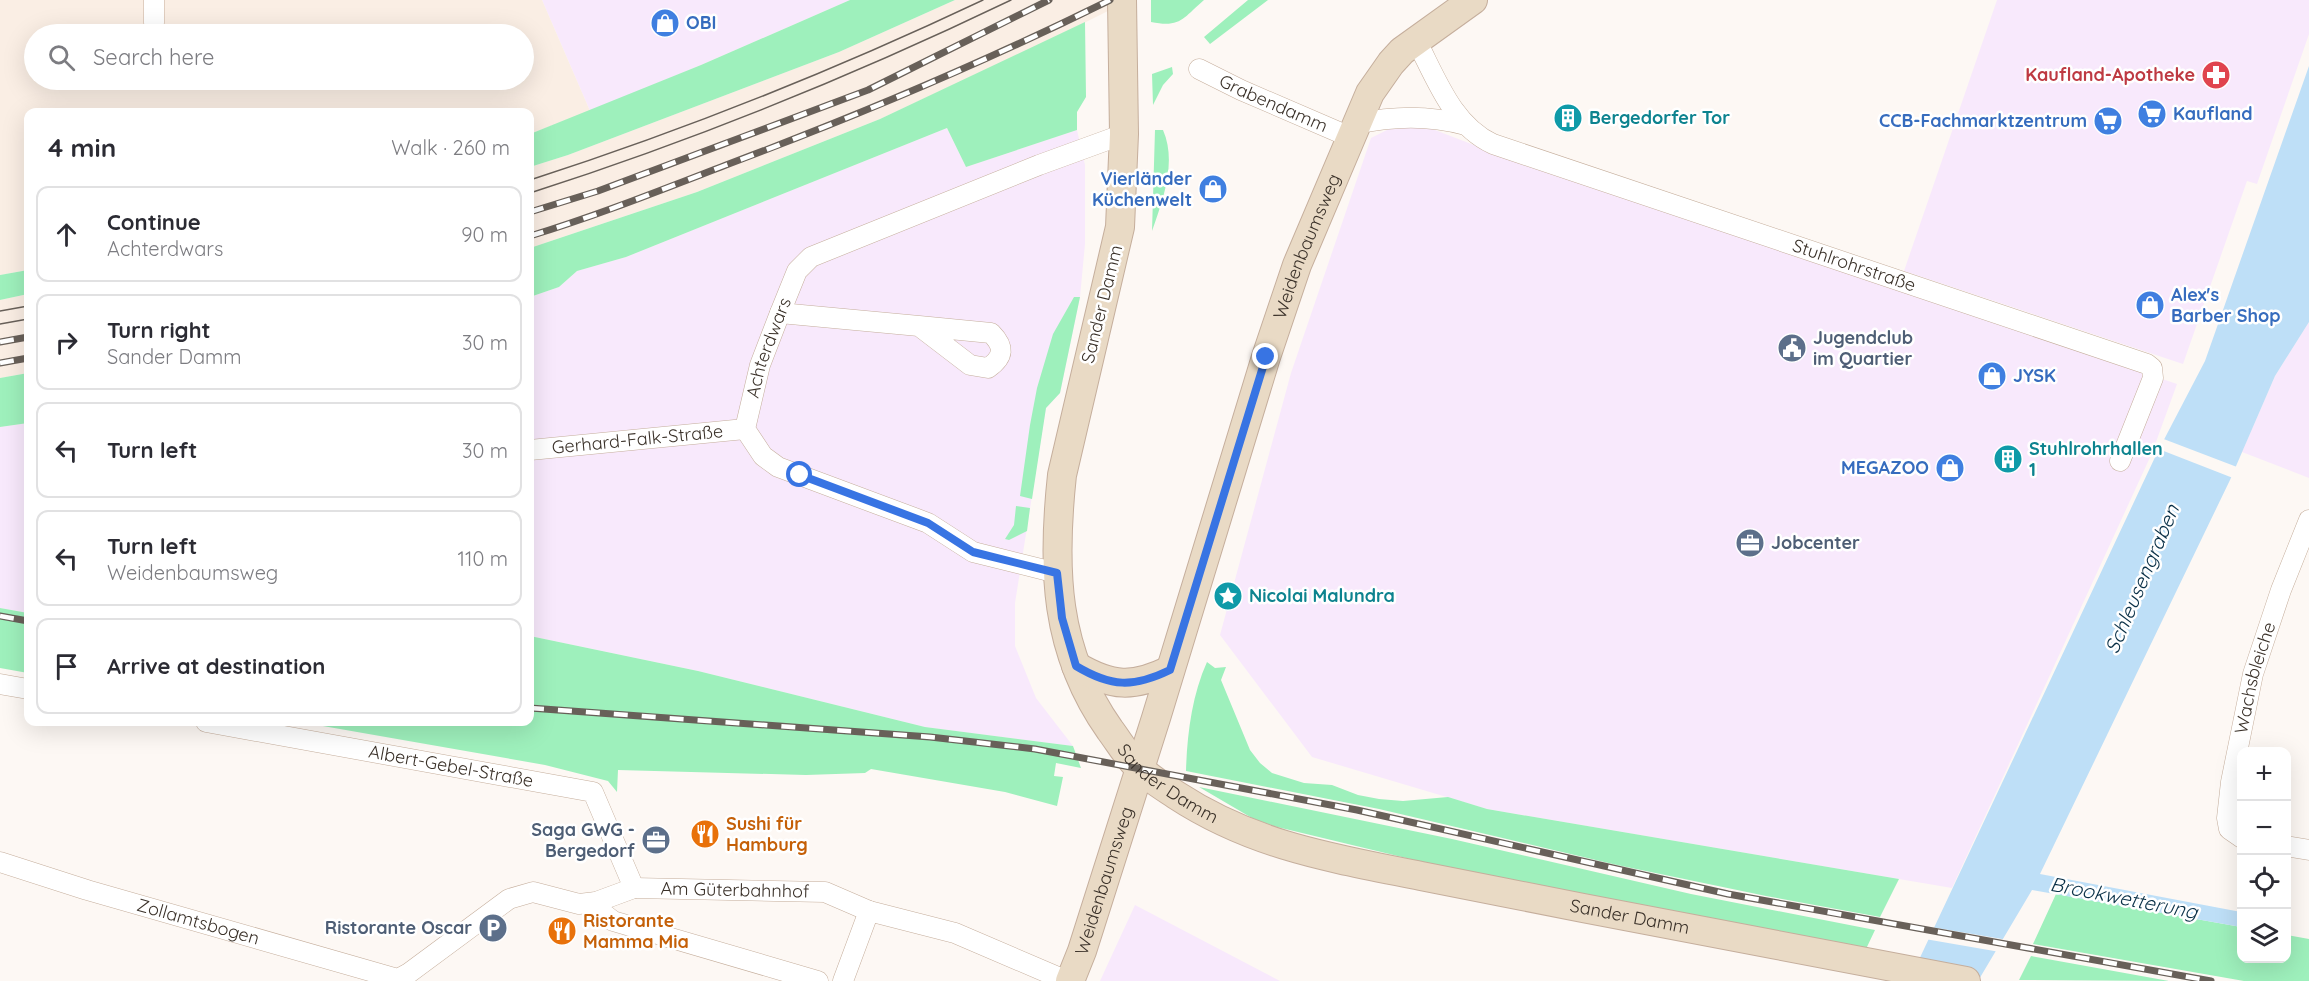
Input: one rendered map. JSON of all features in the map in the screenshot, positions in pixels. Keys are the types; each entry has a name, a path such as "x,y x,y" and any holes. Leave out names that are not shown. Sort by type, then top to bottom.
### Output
{"main road":[{"name":"Sander Damm","path":"1122,0 1124,134 1122,206 1118,236 1062,475 1058,509 1057,573 1062,618 1076,666 1104,722 1140,769 1209,815 1241,831 1301,850 1373,867 1966,981"},
{"name":"Weidenbaumsweg","path":"1068,981 1082,951 1266,357 1297,265 1370,93 1390,63 1416,40 1473,0"},
{"path":"1076,666 1097,678 1124,684 1143,681 1170,670"}],"street":[{"path":"154,0 154,23"},
{"name":"Stuhlrohrstraße","path":"1416,40 1445,95 1466,125 1484,140 1525,156 2147,364 2152,368 2153,378 2120,461"},
{"name":"Grabendamm","path":"1199,69 1240,90 1353,131"},
{"name":"Stuhlrohrstraße","path":"1353,131 1386,118 1427,117 1466,125"},
{"name":"Achterdwars","path":"745,429 760,365 797,271 811,257 1039,165 1124,134"},
{"path":"780,313 919,326"},
{"path":"745,429 764,456 778,467 928,523 973,552 1057,573"},
{"name":"Gerhard-Falk-Straße","path":"534,450 745,429"},
{"name":"Wachsbleiche","path":"2237,835 2229,829 2227,818 2231,782 2253,674 2281,590 2309,520"},
{"path":"0,684 24,688"},
{"name":"Albert-Gebel-Straße","path":"228,726 593,792 634,888"},
{"path":"2291,847 2309,850"},
{"name":"Zollamtsbogen","path":"0,862 87,890 398,980 509,898 533,892 579,904 596,902 634,888"},
{"name":"Am Güterbahnhof","path":"634,888 825,892 869,910 955,933 1068,981"},
{"path":"596,902 604,914 614,921 818,981"},
{"path":"843,981 869,910"}],"shaded area":[{"path":"0,0 542,0 590,111 534,132 534,108 24,108 24,271 0,275"},
{"path":"542,0 850,0 590,111"},
{"path":"955,0 1130,0 1046,42 880,119 697,192 534,247 534,166 568,155 839,52"},
{"name":"CCB-Fachmarktzentrum","path":"1997,0 2309,0 2309,34 2257,184 2247,181 2183,364 1904,271"},
{"path":"1407,125 1422,125 1518,162 2177,384 2152,453 1952,888 1487,809 1312,757 1220,635 1291,373 1371,138 1389,129"},
{"path":"947,128 966,167 1077,130 1085,165 1085,244 1080,297 1060,393 1046,408 1015,603 1015,646 1036,698 1073,746 925,727 698,671 534,637 534,296 559,287 577,271 626,257"},
{"path":"24,295 24,374 0,378 0,300"},
{"path":"2309,322 2309,478 2242,452 2275,376"},
{"path":"24,424 24,612 0,608 0,427"},
{"path":"1135,905 1280,981 1100,981"}],"green space":[{"path":"850,0 955,0 839,52 568,155 534,166 534,132 701,65"},
{"path":"1151,0 1204,0 1181,20 1161,24 1151,22"},
{"path":"1248,0 1268,0 1210,44 1204,37"},
{"path":"1085,22 1086,97 1077,112 1077,130 966,167 947,128 626,257 577,271 559,287 534,296 534,247 697,192 880,119"},
{"path":"1172,67 1173,74 1163,85 1153,105 1152,74"},
{"path":"1155,130 1163,130 1167,142 1169,168 1164,194 1152,231"},
{"path":"24,271 24,295 0,300 0,275"},
{"path":"1074,297 1080,297 1060,393 1046,408 1032,499 1020,496 1037,388 1053,334"},
{"path":"24,374 24,424 0,427 0,378"},
{"path":"1016,506 1030,508 1027,531 1009,540 1005,539 1014,525"},
{"path":"0,608 24,612 24,672 0,668"},
{"path":"534,637 698,671 925,727 1073,746 1081,768 1056,763 1054,776 1063,777 1057,806 1005,792 871,769 865,773 806,775 618,770 617,792 608,781 545,765 323,726 534,726"},
{"path":"1207,662 1215,668 1226,667 1221,680 1250,750 1272,773 1304,783 1332,785 1358,795 1379,799 1403,801 1448,797 1487,809 1899,879 1880,917 1617,865 1379,809 1186,771 1191,715"},
{"path":"1199,787 1452,839 1691,894 1875,930 1866,949 1456,870 1273,826 1252,818"},
{"path":"2056,894 2237,926 2237,963 2291,963 2291,936 2309,939 2309,981 2244,981 2033,944"},
{"path":"2031,956 2169,981 2019,980"}],"water":[{"path":"2309,66 2309,322 2275,376 2230,480 2040,874 2237,911 2237,926 2032,890 1978,981 1909,981 2157,453 2205,361"}],"pier":[{"path":"2161,438 2237,467 2233,478 2156,448"},
{"path":"1931,927 2008,940 2000,952 1925,939"}],"tram line":[{"path":"534,179 645,141 759,98 872,51 983,0"},
{"path":"534,192 653,151 774,105 1011,0"},
{"path":"0,311 24,307"},
{"path":"0,324 24,320"}],"railway":[{"path":"534,211 598,191 868,90 1049,0"},
{"path":"534,235 628,202 872,108 968,67 1110,0"},
{"path":"0,342 24,338"},
{"path":"0,363 24,359"},
{"path":"0,616 24,620"},
{"path":"534,708 930,737 1035,749 1357,810 1728,894 2211,981"}],"place":[{"name":"OBI","path":"665,23"},
{"name":"Kaufland-Apotheke","path":"2216,75"},
{"name":"Kaufland","path":"2152,114"},
{"name":"Bergedorfer Tor","path":"1568,118"},
{"name":"CCB-Fachmarktzentrum","path":"2108,121"},
{"name":"Vierländer Küchenwelt","path":"1213,189"},
{"name":"Alex's Barber Shop","path":"2150,305"},
{"name":"Jugendclub im Quartier","path":"1792,348"},
{"name":"JYSK","path":"1992,376"},
{"name":"Stuhlrohrhallen 1","path":"2008,459"},
{"name":"MEGAZOO","path":"1950,468"},
{"name":"Jobcenter","path":"1750,543"},
{"name":"Nicolai Malundra","path":"1228,596"},
{"name":"Sushi für Hamburg","path":"705,834"},
{"name":"Saga GWG - Bergedorf","path":"656,840"},
{"name":"Ristorante Oscar","path":"493,928"},
{"name":"Ristorante Mamma Mia","path":"562,931"}],"route":[{"path":"800,475 928,523 973,552 1057,573 1065,634 1076,666 1113,683 1143,681 1170,670 1266,357"}],"water label":[{"name":"Schleusengraben","path":"2142,579"},
{"name":"Brookwetterung","path":"2124,898"}]}
